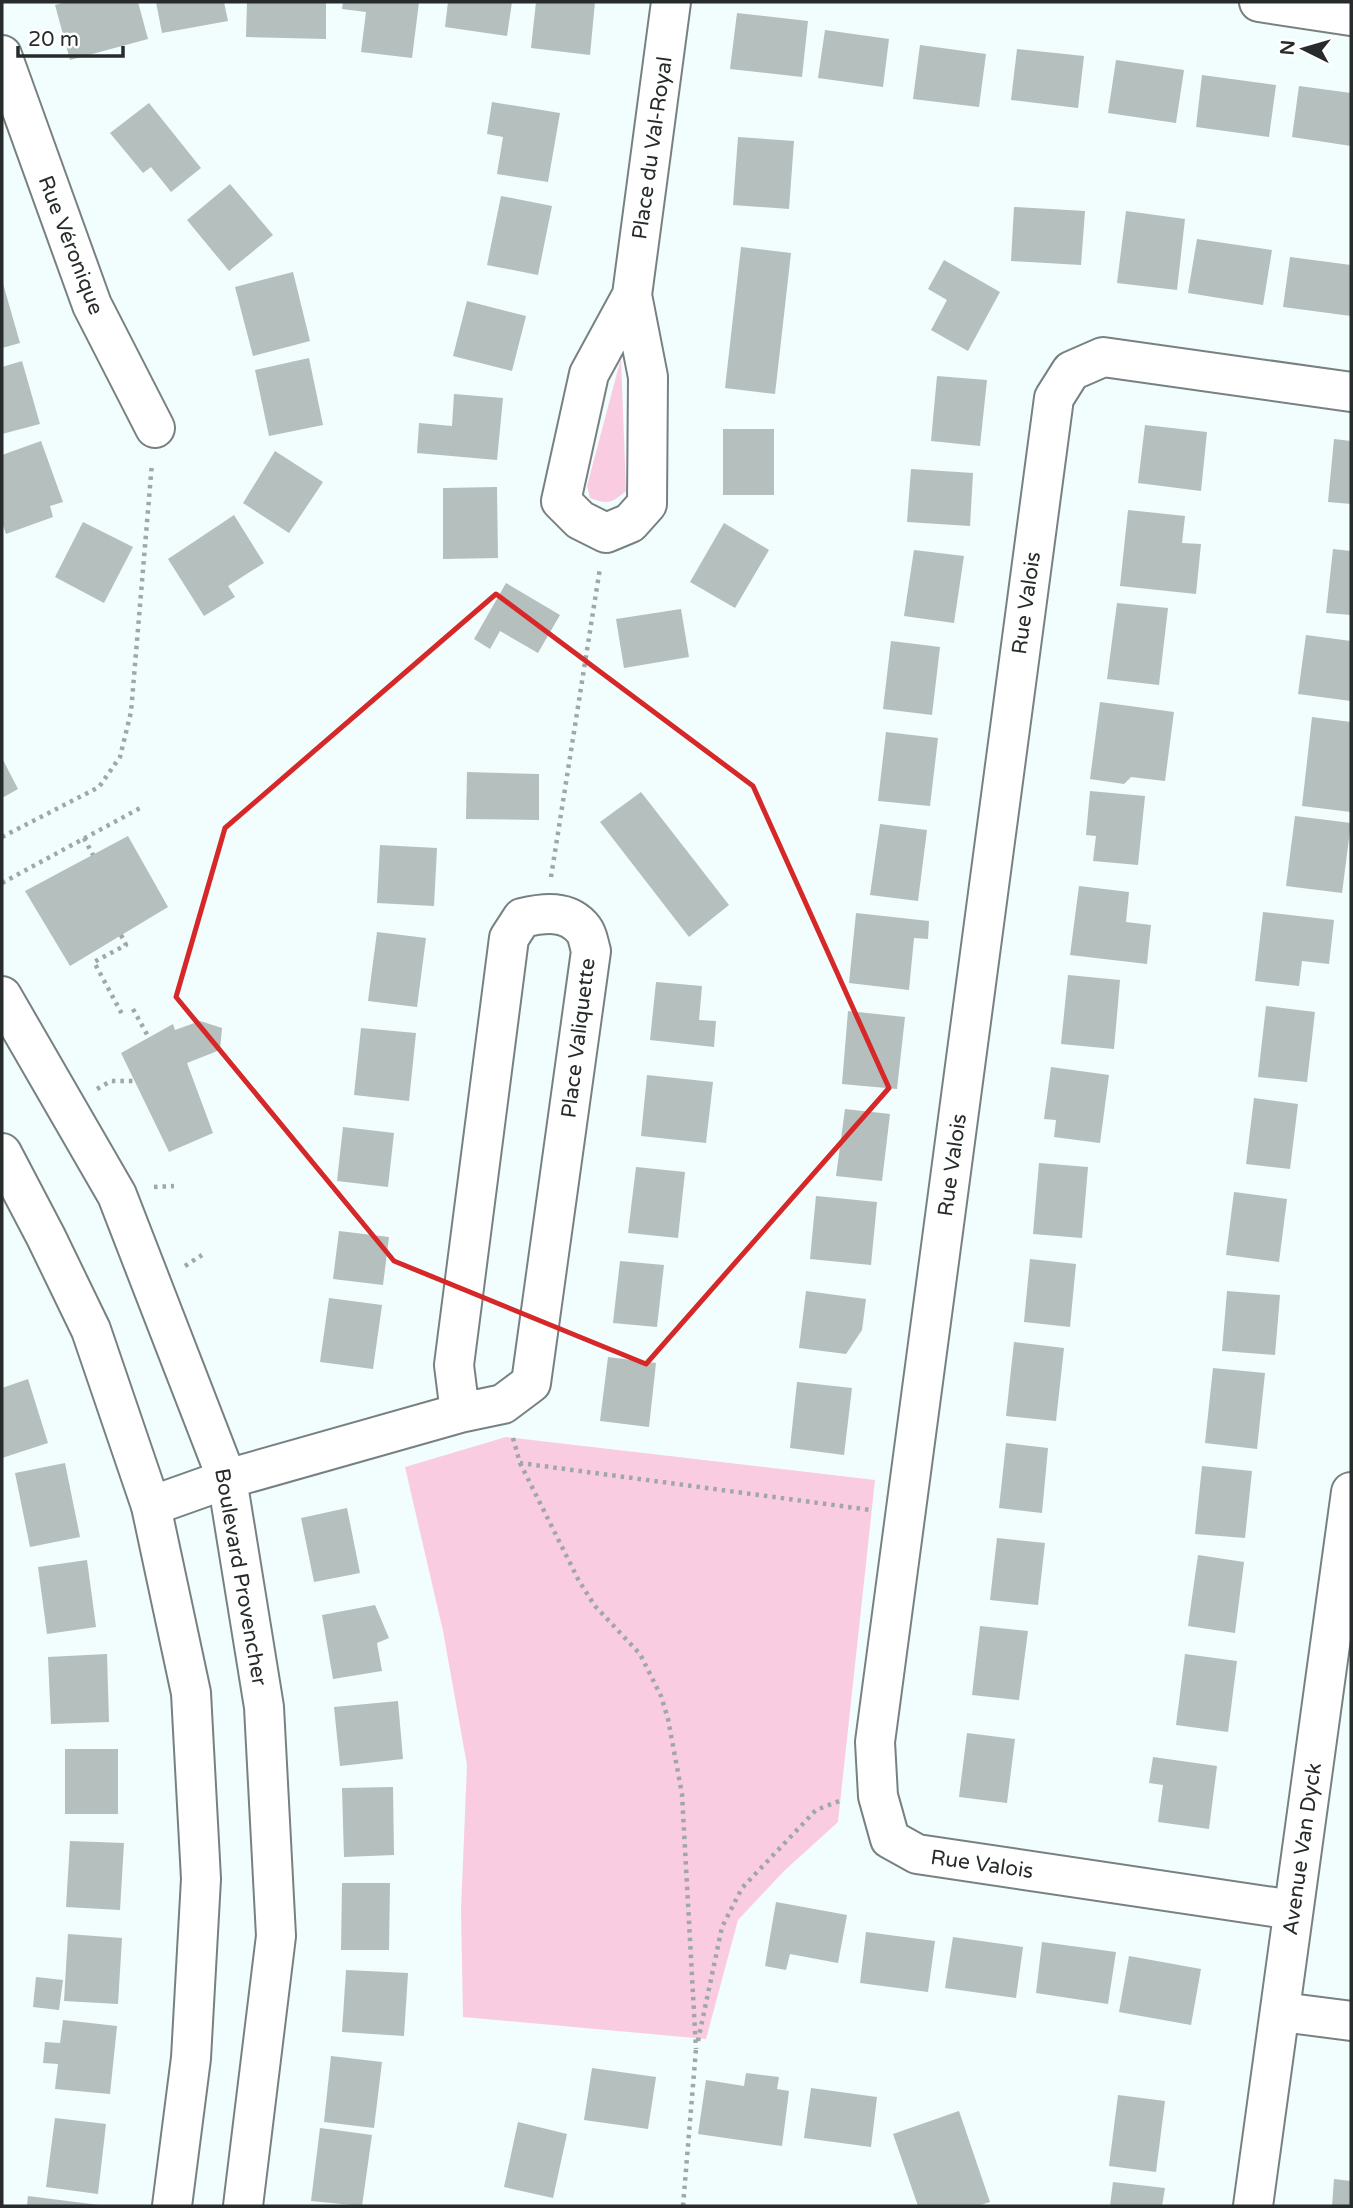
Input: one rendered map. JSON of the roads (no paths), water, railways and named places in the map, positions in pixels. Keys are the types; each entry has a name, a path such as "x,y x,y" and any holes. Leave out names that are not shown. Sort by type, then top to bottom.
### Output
{"street":[{"name":"Place du Val-Royal","path":"632,295 589,374 561,501 580,520 606,533 630,523 647,504 648,377 632,295 671,2"},
{"path":"1259,2 1351,16"},
{"name":"Rue Véronique","path":"2,55 92,305 155,428"},
{"name":"Rue Valois","path":"1293,1910 917,1854 890,1839 878,1796 875,1742 1054,398 1071,371 1103,357 1351,392"},
{"name":"Place Valiquette","path":"151,1506 227,1479 460,1413 503,1404 531,1383 591,951 584,931 569,917 546,913 522,918 509,938 454,1365 460,1413"},
{"name":"Boulevard Provencher","path":"2,996 117,1195 227,1479 264,1707 276,1936 243,2206"},
{"path":"2,1153 91,1331 151,1506 191,1693 201,1879 191,2058 172,2206"},
{"name":"Avenue Van Dyck","path":"1254,2206 1351,1492"},
{"path":"1282,2012 1351,2021"}]}
